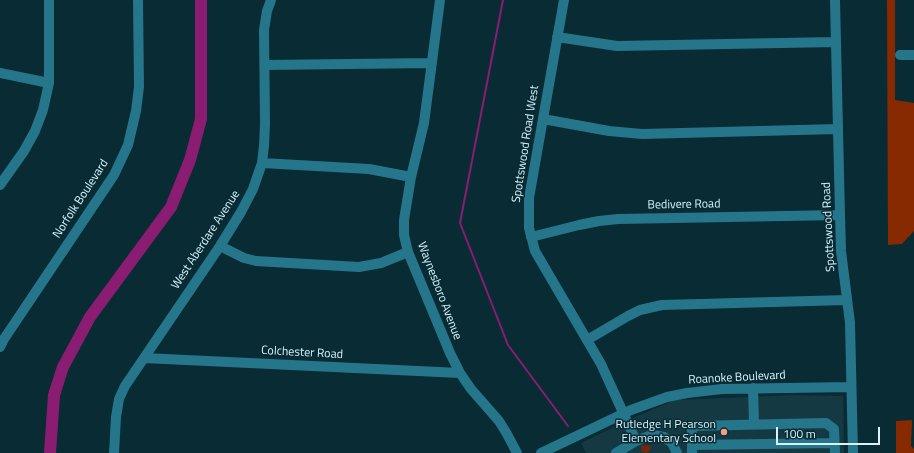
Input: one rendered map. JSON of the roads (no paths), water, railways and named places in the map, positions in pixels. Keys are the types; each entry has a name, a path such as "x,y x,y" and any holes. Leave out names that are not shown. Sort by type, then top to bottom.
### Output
{"street":[{"path":"0,185 35,131 43,110 49,83 49,0"},
{"name":"Norfolk Boulevard","path":"0,347 114,175 128,145 136,111 139,87 138,0"},
{"name":"West Aberdare Avenue","path":"114,453 116,417 119,399 125,386 220,246 242,212 254,189 262,163 265,124 264,30 267,11 271,0"},
{"name":"Waynesboro Avenue","path":"440,0 424,123 411,177 404,220 404,235 408,252 450,353 460,373 471,389 499,421 517,453"},
{"name":"Spottswood Road West","path":"564,0 529,198 528,218 531,237 535,251 544,268 601,364 636,442"},
{"name":"Spottswood Road","path":"835,0 841,251 850,323 853,453"},
{"path":"557,37 617,46 836,42"},
{"path":"900,55 914,55"},
{"path":"265,65 432,63"},
{"path":"0,72 49,83"},
{"path":"542,119 609,131 642,134 838,129"},
{"path":"262,163 369,169 411,177"},
{"name":"Bedivere Road","path":"531,237 598,221 618,219 840,215"},
{"path":"220,246 244,258 256,261 359,266 381,263 408,252"},
{"path":"587,340 628,316 645,309 662,305 847,300"},
{"name":"Colchester Road","path":"144,358 460,373"},
{"name":"Roanoke Boulevard","path":"541,453 624,414 661,399 687,393 753,388 851,387"},
{"path":"753,388 754,424"},
{"path":"826,423 834,429 835,448 692,449 692,426 826,423"},
{"path":"616,453 636,442 652,436 664,437 672,443 677,453"}],"waterway":[{"path":"50,453 54,395 63,367 90,317 171,207 190,160 201,119 201,0"},
{"path":"503,0 460,223 508,345 568,426"}],"place":[{"name":"Rutledge H Pearson Elementary School","path":"724,432"}]}
